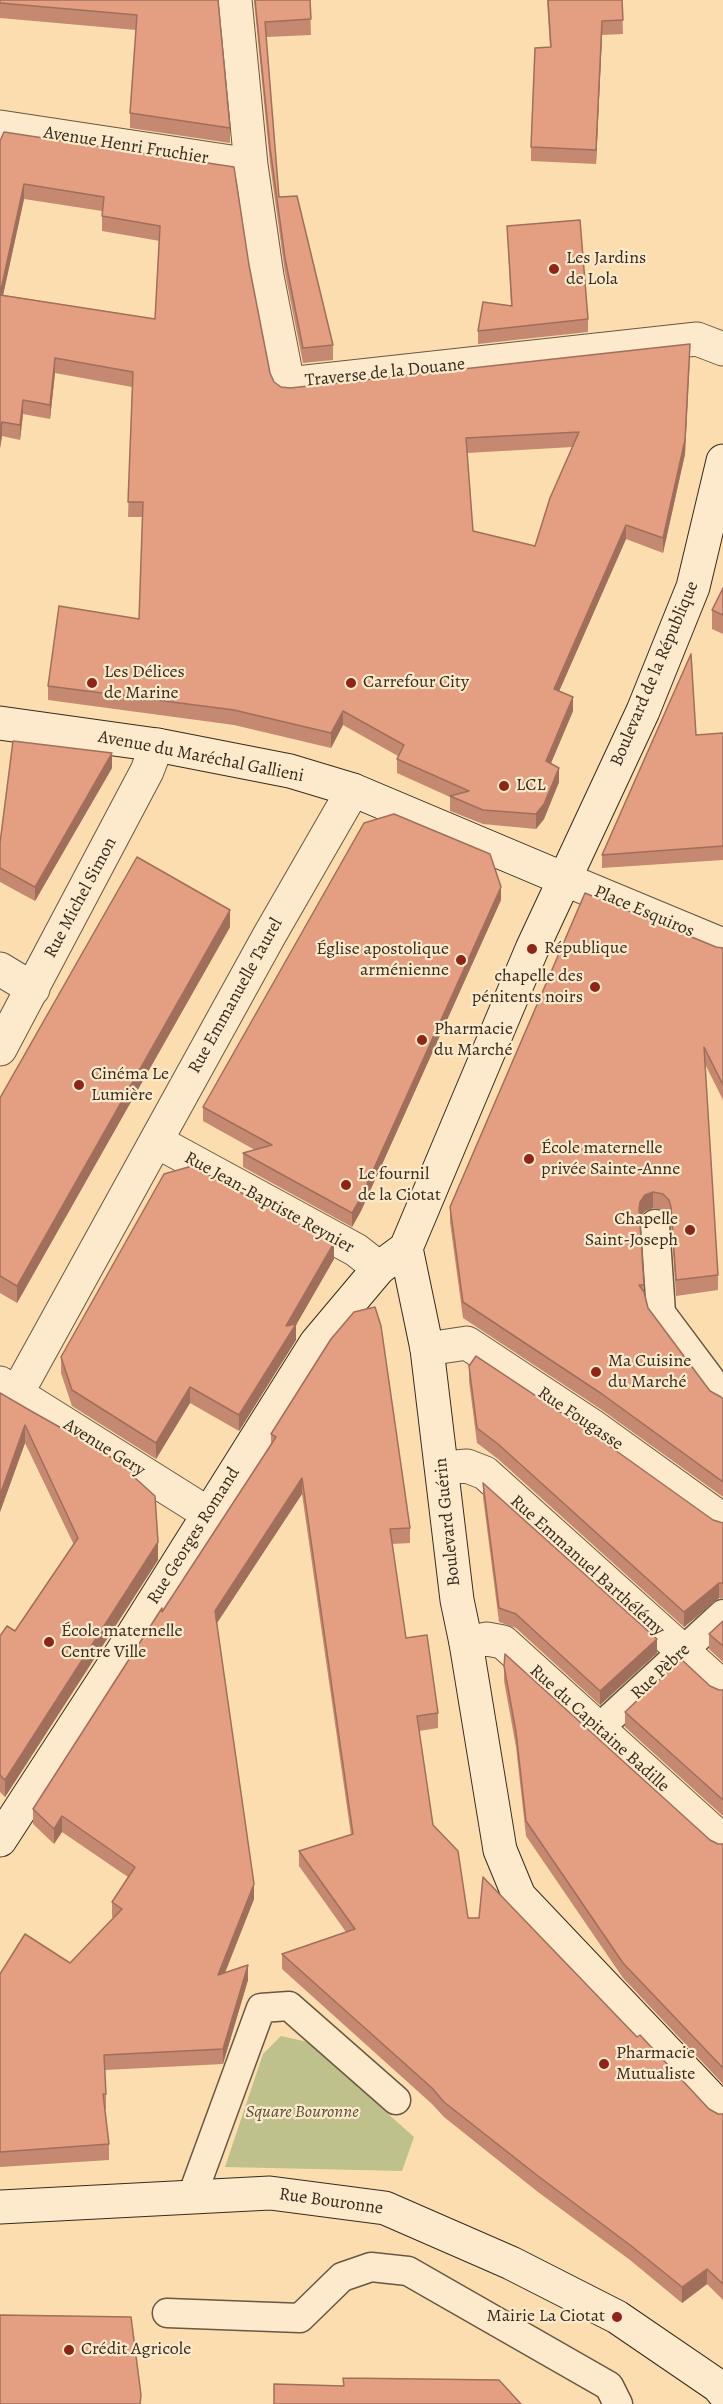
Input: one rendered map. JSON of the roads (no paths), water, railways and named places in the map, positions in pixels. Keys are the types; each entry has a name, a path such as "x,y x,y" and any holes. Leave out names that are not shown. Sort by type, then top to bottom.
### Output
{"street":[{"name":"Traverse de la Douane","path":"235,0 251,165 267,276 288,384 697,339 723,349"},
{"name":"Avenue Henri Fruchier","path":"0,127 251,165"},
{"name":"Boulevard de la République","path":"564,879 643,711 693,587 723,461"},
{"name":"Avenue du Maréchal Gallieni","path":"0,723 157,745 290,771 353,790 564,879"},
{"name":"Rue Michel Simon","path":"0,1049 147,771 157,745"},
{"name":"Rue Emmanuelle Taurel","path":"8,1388 156,1141 353,790"},
{"name":"Place Esquiros","path":"564,879 723,945"},
{"path":"406,1248 532,949 564,879"},
{"path":"0,969 33,989"},
{"name":"Rue Jean-Baptiste Reynier","path":"156,1141 356,1250 379,1268"},
{"name":"Rue Georges Romand","path":"0,1840 119,1657 316,1342 379,1268 406,1248"},
{"name":"Boulevard Guérin","path":"406,1248 428,1349 457,1600 500,1850 519,1896 723,2111"},
{"name":"Rue Fougasse","path":"428,1349 467,1343 591,1425 723,1521"},
{"name":"Avenue Gery","path":"8,1388 207,1513"},
{"name":"Rue Emmanuel Barthélémy","path":"442,1468 467,1466 485,1473 723,1688"},
{"name":"Rue du Capitaine Badille","path":"466,1643 487,1639 503,1642 723,1841"},
{"name":"Rue Bouronne","path":"0,2207 270,2193 385,2208 511,2264 617,2317 718,2386 723,2392"}],"lane":[{"path":"655,1224 661,1313 723,1396"},
{"name":"Rue Pèbre","path":"597,1726 609,1719 723,1614"},
{"path":"192,2196 261,2008 289,2006 396,2100"},
{"path":"167,2313 300,2318 342,2277 371,2267 408,2271 609,2386 618,2404"}],"place":[{"name":"Les Jardins de Lola","path":"554,269"},
{"name":"Les Délices de Marine","path":"92,683"},
{"name":"Carrefour City","path":"351,683"},
{"name":"LCL","path":"504,786"},
{"name":"République","path":"532,949"},
{"name":"Église apostolique arménienne","path":"461,960"},
{"name":"chapelle des pénitents noirs","path":"595,987"},
{"name":"Pharmacie du Marché","path":"422,1040"},
{"name":"Cinéma Le Lumière","path":"79,1085"},
{"name":"École maternelle privée Sainte-Anne","path":"529,1159"},
{"name":"Le fournil de la Ciotat","path":"346,1185"},
{"name":"Chapelle Saint-Joseph","path":"690,1230"},
{"name":"Ma Cuisine du Marché","path":"596,1372"},
{"name":"École maternelle Centre Ville","path":"49,1642"},
{"name":"Pharmacie Mutualiste","path":"604,2064"},
{"name":"Mairie La Ciotat","path":"617,2317"},
{"name":"Crédit Agricole","path":"69,2350"}],"park label":[{"name":"Square Bouronne","path":"302,2113"}]}
